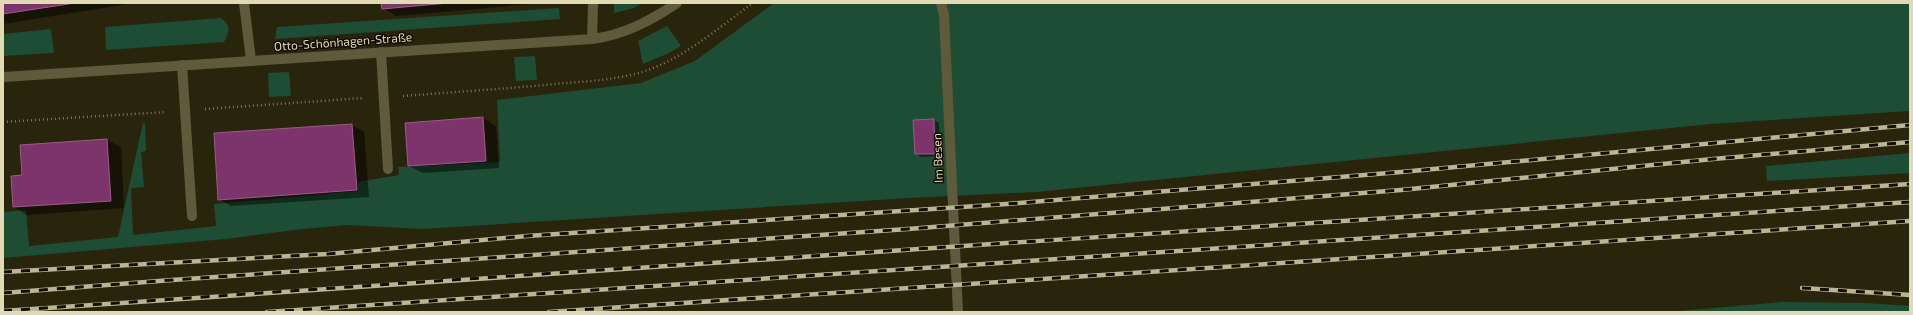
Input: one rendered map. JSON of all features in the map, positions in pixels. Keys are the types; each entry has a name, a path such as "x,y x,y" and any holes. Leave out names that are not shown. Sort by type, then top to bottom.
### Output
{"street":[{"path":"244,3 251,60"},
{"path":"592,38 593,3"},
{"name":"Otto-Schönhagen-Straße","path":"3,77 592,38 625,31 644,24 677,3"},
{"name":"Im Besen","path":"941,3 944,15 958,312"},
{"path":"381,52 388,169"},
{"path":"182,65 192,216"}],"green space":[{"path":"614,3 642,3 634,8 614,13"},
{"path":"774,3 1910,3 1910,111 1711,124 1036,192 909,198 422,229 348,225 302,229 226,239 3,258 3,212 26,210 29,246 118,237 143,123 145,123 146,151 141,152 144,187 131,188 133,235 216,226 214,204 358,191 358,182 399,175 398,167 500,162 497,100 641,83 695,61"},
{"path":"559,8 560,19 275,39 277,27"},
{"path":"221,18 227,23 228,26 228,32 224,42 106,50 105,27"},
{"path":"667,26 681,46 643,64 638,41"},
{"path":"51,29 54,53 3,56 3,34"},
{"path":"535,56 537,80 516,81 514,57"},
{"path":"289,72 291,96 269,97 268,73"},
{"path":"1910,153 1910,173 1767,181 1766,166"},
{"path":"1782,302 1866,303 1910,306 1910,312 1667,312"}],"building":[{"path":"3,3 75,3 3,14"},
{"path":"381,3 449,3 382,9"},
{"path":"483,117 486,161 408,166 405,123"},
{"path":"934,119 935,154 915,154 913,120"},
{"path":"352,124 357,190 218,200 214,133"},
{"path":"107,139 111,201 13,207 11,176 22,175 20,145"}],"railway":[{"path":"3,272 328,254 527,236 1007,204 1401,172 1910,125"},
{"path":"3,293 908,229 1401,190 1713,159 1910,142"},
{"path":"3,311 718,262 1910,184"},
{"path":"267,312 1910,202"},
{"path":"549,312 1910,221"},
{"path":"1802,288 1910,295"}]}
